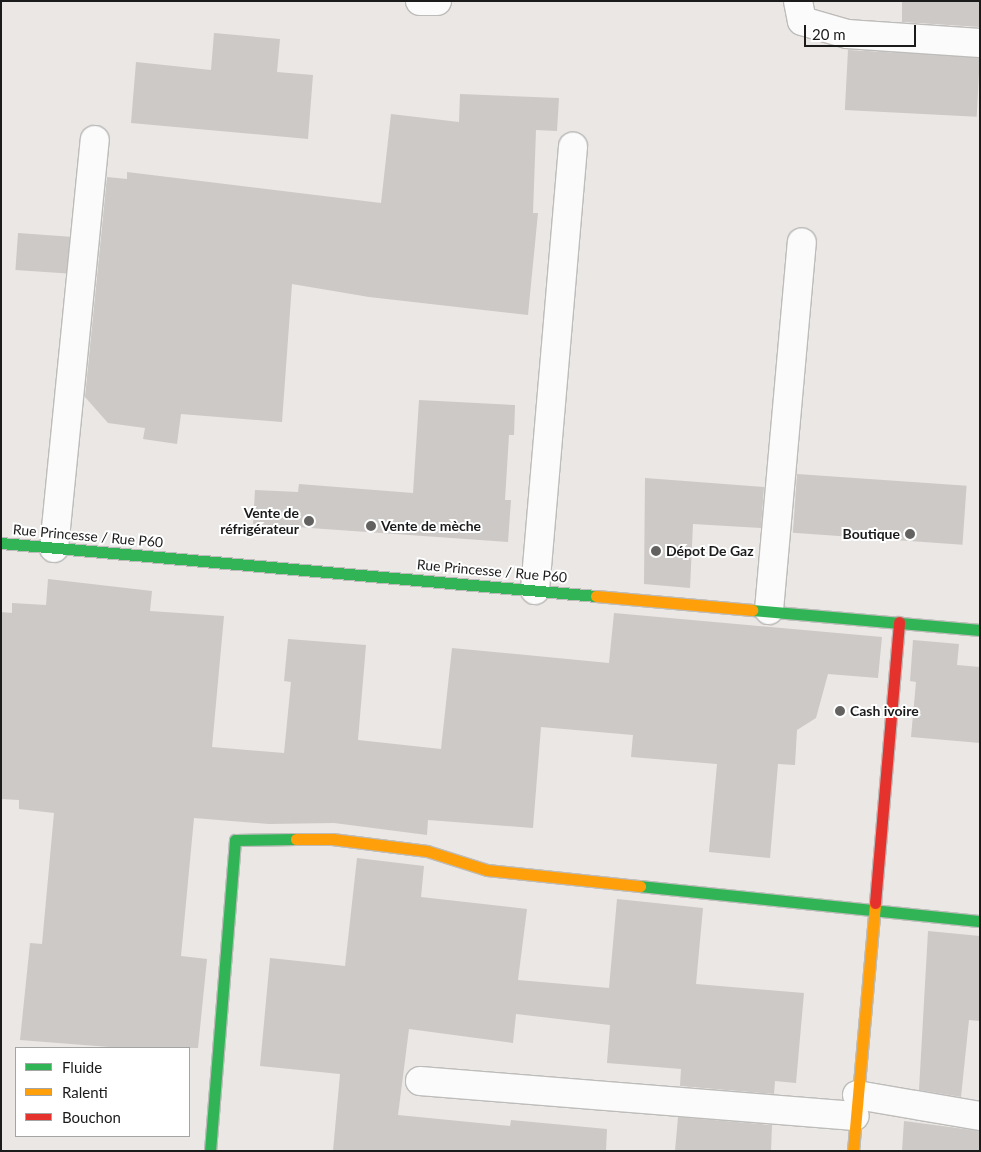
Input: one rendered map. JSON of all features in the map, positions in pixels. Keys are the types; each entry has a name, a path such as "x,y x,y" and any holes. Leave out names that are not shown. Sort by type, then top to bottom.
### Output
{"street":[{"path":"420,1 437,1"},
{"path":"798,1 802,21 847,34 980,43"},
{"path":"54,548 95,140"},
{"path":"535,590 574,147"},
{"path":"769,610 802,242"},
{"name":"Rue Princesse / Rue P60","path":"1,543 980,630"},
{"path":"853,1151 899,622"},
{"path":"210,1151 235,840 332,839 427,851 486,870 980,921"},
{"path":"420,1081 856,1105 980,1116"}],"building":[{"path":"902,1 980,1 980,27 902,22"},
{"path":"214,33 280,39 277,72 313,75 308,139 131,123 136,62 211,70"},
{"path":"848,50 980,57 977,117 845,110"},
{"path":"460,94 559,98 557,131 536,130 533,213 538,213 528,315 369,297 292,284 282,422 181,414 177,444 143,439 145,428 108,423 85,397 107,177 127,179 127,172 381,203 391,114 459,122"},
{"path":"18,233 70,237 67,274 15,270"},
{"path":"419,400 515,405 514,435 509,435 505,500 511,500 508,542 253,524 255,490 298,492 299,484 413,493"},
{"path":"797,474 967,486 962,545 793,533"},
{"path":"645,478 764,487 761,528 693,524 690,588 644,584"},
{"path":"48,579 152,591 150,611 224,616 212,747 284,753 291,682 284,681 288,639 366,645 358,740 441,749 452,648 609,663 614,613 882,637 878,678 828,674 816,718 797,730 795,765 778,764 770,858 709,852 717,764 631,757 633,735 541,727 533,828 428,820 427,835 334,823 269,824 194,818 181,956 207,959 198,1048 109,1047 20,1040 30,943 42,944 54,813 19,809 19,800 1,799 1,612 12,613 12,603 46,605"},
{"path":"913,640 959,644 957,665 980,667 980,743 911,737 916,682 910,681"},
{"path":"357,858 424,866 421,897 527,909 518,980 609,988 617,899 703,908 696,984 804,993 796,1083 775,1081 774,1094 680,1086 681,1069 607,1063 610,1025 516,1014 513,1043 409,1029 398,1115 510,1126 511,1120 607,1129 606,1151 333,1151 340,1074 260,1066 270,958 345,966"},
{"path":"928,931 980,936 980,1021 969,1020 961,1097 919,1090"},
{"path":"678,1117 772,1125 771,1151 675,1151"},
{"path":"904,1121 980,1131 980,1151 902,1151"}],"traffic: fast":[{"path":"1,543 596,596"},
{"path":"752,610 980,630"},
{"path":"210,1151 235,840 296,839"},
{"path":"640,886 980,921"}],"traffic: slow":[{"path":"596,596 752,610"},
{"path":"296,839 332,839 427,851 487,870 640,886"},
{"path":"853,1151 875,903"}],"traffic: jam":[{"path":"875,903 899,622"}],"place":[{"name":"Vente de réfrigérateur","path":"309,521"},
{"name":"Vente de mèche","path":"371,526"},
{"name":"Boutique","path":"910,534"},
{"name":"Dépot De Gaz","path":"656,551"},
{"name":"Cash ivoire","path":"840,711"}]}
